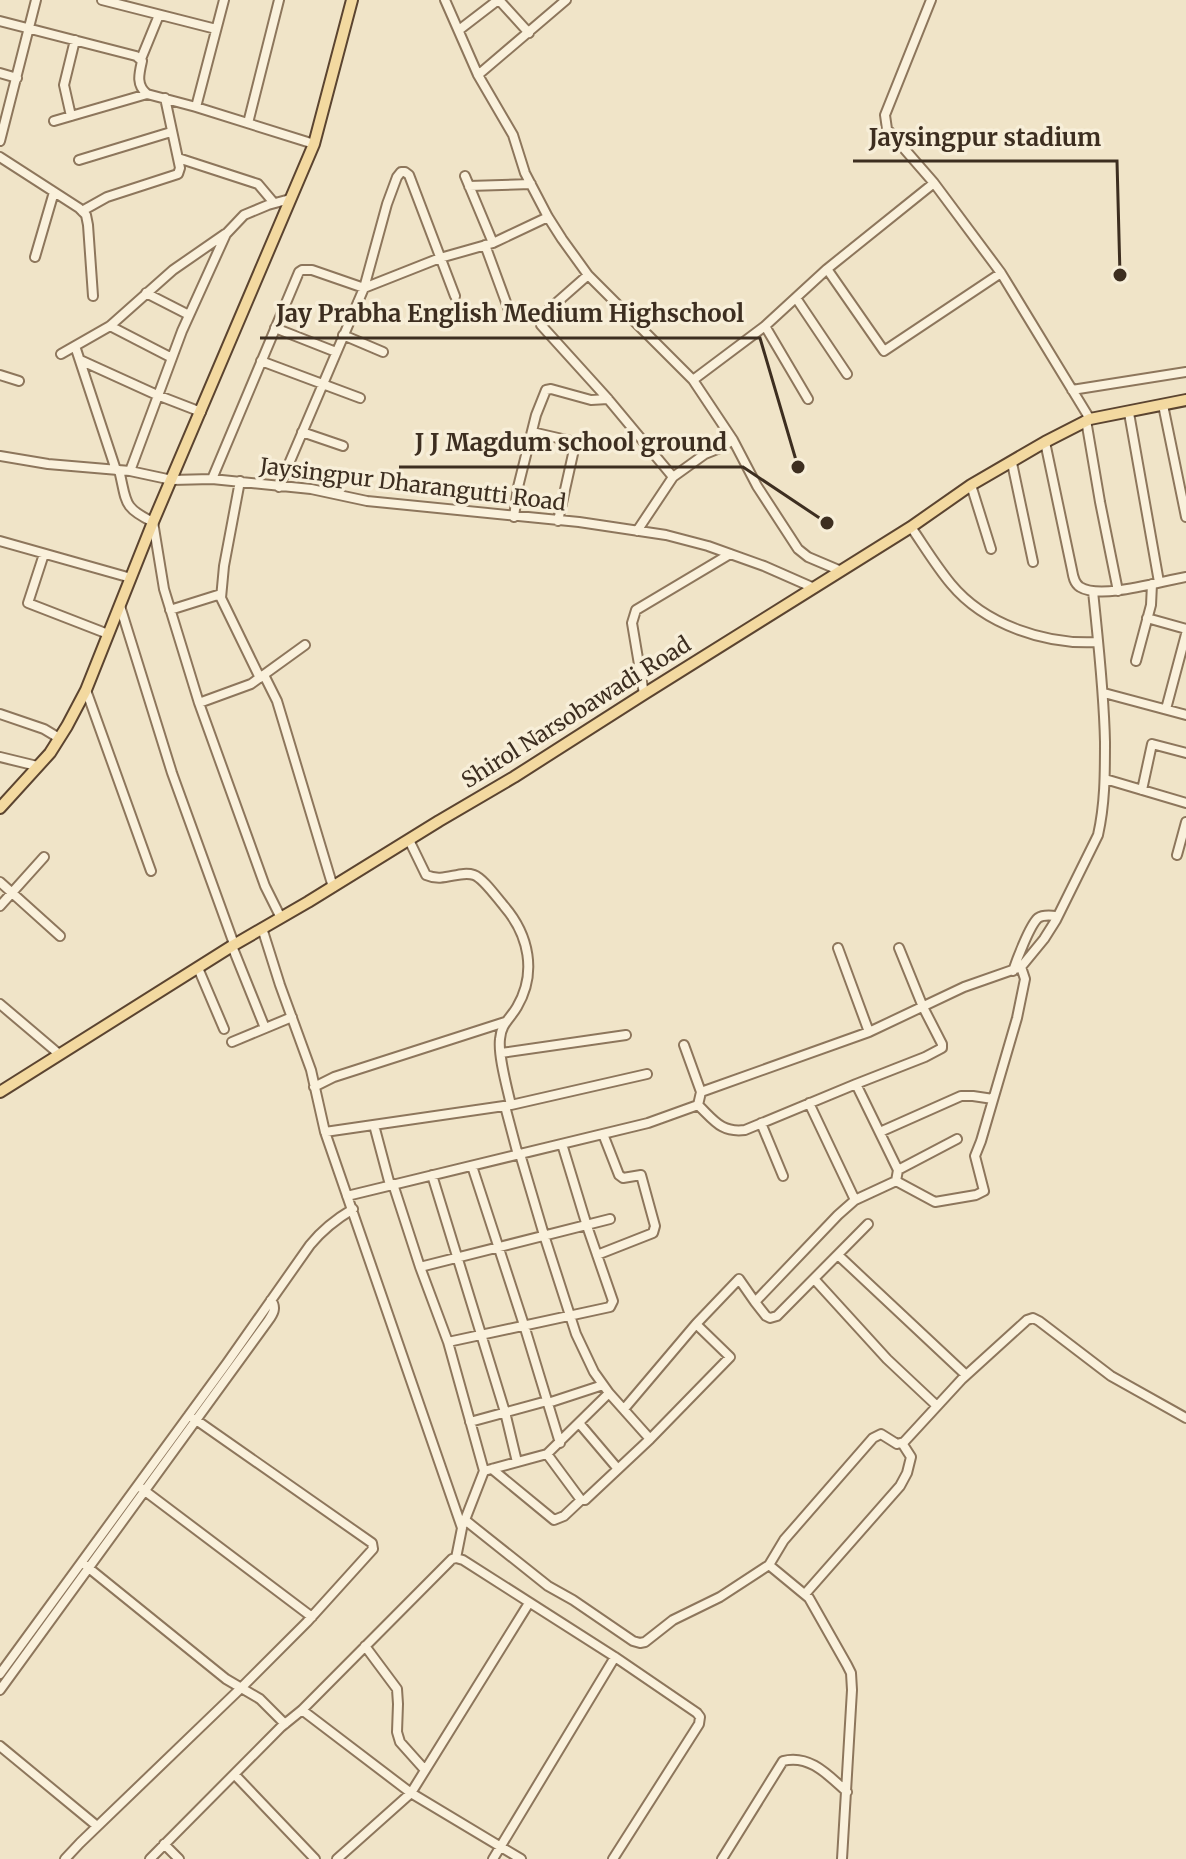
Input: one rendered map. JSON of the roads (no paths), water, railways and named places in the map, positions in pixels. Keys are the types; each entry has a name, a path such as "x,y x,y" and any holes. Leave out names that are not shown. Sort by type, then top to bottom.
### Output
{"main road":[{"path":"0,808 50,753 86,690 153,522 314,144 352,0"},
{"name":"Shirol Narsobawadi Road","path":"0,1092 233,945 514,777 911,527 971,485 1088,419 1186,400"}],"street":[{"path":"0,141 36,0"},
{"path":"102,0 216,29"},
{"path":"196,107 224,0"},
{"path":"248,123 279,0"},
{"path":"445,0 478,75 513,135 525,173 548,217 588,275 693,380 798,549 808,557 841,571"},
{"path":"459,30 499,0 529,33"},
{"path":"478,75 566,0"},
{"path":"931,0 885,115 887,129 934,183 1001,273 1088,419 1100,502 1118,591"},
{"path":"147,94 138,79 141,59 159,15"},
{"path":"0,21 141,59"},
{"path":"71,116 64,85 75,40"},
{"path":"0,73 17,78"},
{"path":"54,121 147,94 314,144"},
{"path":"82,211 107,197 176,176 180,168 165,98"},
{"path":"79,160 171,132"},
{"path":"0,157 82,211 88,225 93,296"},
{"path":"178,158 258,184 274,203"},
{"path":"279,487 364,288 387,204 401,172 409,175 455,296"},
{"path":"465,176 510,313 540,319"},
{"path":"693,380 765,326 827,269 934,183"},
{"path":"469,186 531,184"},
{"path":"35,257 54,192"},
{"path":"61,354 110,326 173,270 226,234 244,215 290,199"},
{"path":"212,479 299,272 312,270 364,288 440,258 489,244 548,217"},
{"path":"130,471 189,315 226,234"},
{"path":"827,269 884,351 1001,273"},
{"path":"540,319 588,275"},
{"path":"146,293 189,315"},
{"path":"796,298 847,374"},
{"path":"540,319 541,325 673,477"},
{"path":"110,326 172,358"},
{"path":"765,326 808,399"},
{"path":"275,328 336,352"},
{"path":"343,335 383,352"},
{"path":"75,346 130,509 153,522 170,610 199,703 265,886 281,918"},
{"path":"80,360 201,412"},
{"path":"261,361 360,398"},
{"path":"1072,390 1186,372"},
{"path":"0,375 19,381"},
{"path":"514,517 518,487 546,390 591,400 608,399"},
{"path":"1163,405 1186,517"},
{"path":"1129,413 1155,583 1136,661"},
{"path":"302,432 343,446"},
{"path":"532,432 571,441 575,445 558,521"},
{"path":"637,531 673,477 705,454 733,440"},
{"path":"1045,442 1074,580 1079,586 1093,591 1118,591 1186,577"},
{"name":"Jaysingpur Dharangutti Road","path":"0,456 48,464 130,471 172,480 212,479 311,489 367,501 666,535 764,566 814,588"},
{"path":"1012,463 1033,562"},
{"path":"240,481 221,594 225,608 277,701 333,887"},
{"path":"971,485 991,549"},
{"path":"911,527 952,585 979,610 1010,627 1036,634 1075,642 1098,642"},
{"path":"0,541 131,578"},
{"path":"44,554 28,603 108,634"},
{"path":"644,694 633,613 730,554"},
{"path":"701,1092 869,1032 964,987 1017,969 1044,939 1098,835 1105,798 1104,693 1093,591"},
{"path":"170,610 221,594"},
{"path":"119,606 172,773 265,1028"},
{"path":"1147,618 1186,631 1166,709"},
{"path":"199,703 251,684 305,645"},
{"path":"86,690 151,871"},
{"path":"1104,693 1186,715"},
{"path":"0,714 44,729 59,738"},
{"path":"1142,790 1152,744 1186,753"},
{"path":"0,757 37,766"},
{"path":"1105,779 1186,803"},
{"path":"1177,855 1186,822"},
{"path":"409,840 426,875 440,879 475,875 515,919 529,976 519,1004 502,1027 499,1042 519,1155 576,1334 603,1385 650,1439"},
{"path":"0,906 44,857"},
{"path":"0,882 60,936"},
{"path":"896,1181 935,1202 984,1191 975,1156 1017,1018 1025,979 1017,969 1019,954 1037,919 1057,916"},
{"path":"262,928 311,1070 325,1132 403,1361 463,1524 548,1586 637,1643 645,1642 673,1620 720,1597 769,1565 784,1540 873,1438 881,1434 897,1444 902,1443 966,1375 1021,1324 1033,1318 1111,1376 1186,1418"},
{"path":"838,948 869,1032"},
{"path":"698,1105 724,1129 745,1130 940,1051 942,1044 899,948"},
{"path":"198,968 224,1029"},
{"path":"0,1004 59,1054"},
{"path":"232,1042 292,1017"},
{"path":"314,1087 348,1072 505,1022"},
{"path":"501,1053 626,1035"},
{"path":"684,1045 701,1092 698,1105"},
{"path":"325,1132 508,1106 647,1074"},
{"path":"856,1084 898,1170 896,1181"},
{"path":"880,1132 950,1099 973,1096 993,1099"},
{"path":"809,1103 855,1200"},
{"path":"347,1196 648,1123 698,1105"},
{"path":"761,1123 783,1176"},
{"path":"374,1125 488,1470 554,1520 585,1500 730,1357 696,1324"},
{"path":"597,1255 653,1233 655,1226 641,1175 623,1178 619,1175 603,1134"},
{"path":"898,1170 957,1139"},
{"path":"448,1342 610,1307 612,1304 562,1144"},
{"path":"472,1166 560,1443"},
{"path":"432,1175 505,1412 517,1462"},
{"path":"755,1302 855,1200 896,1181"},
{"path":"0,1690 26,1646 193,1418 320,1232 353,1209"},
{"path":"420,1267 610,1219"},
{"path":"624,1409 739,1279 766,1316 774,1318 868,1224"},
{"path":"838,1255 966,1375"},
{"path":"815,1280 887,1359 937,1406"},
{"path":"470,1422 603,1385"},
{"path":"456,1558 463,1524 488,1470 547,1454 609,1393"},
{"path":"65,1859 312,1617 374,1546 193,1418"},
{"path":"579,1423 618,1469"},
{"path":"805,1594 900,1486 911,1457 902,1443"},
{"path":"547,1454 581,1500"},
{"path":"141,1488 312,1617"},
{"path":"150,1859 456,1558 615,1657 700,1717 699,1724 613,1859"},
{"path":"85,1565 226,1679 260,1699 285,1724"},
{"path":"769,1565 815,1606 851,1673 842,1859"},
{"path":"337,1859 411,1793 529,1603"},
{"path":"0,1674 26,1646"},
{"path":"365,1646 397,1689 397,1732 400,1742 425,1770"},
{"path":"493,1859 615,1657"},
{"path":"302,1710 411,1793 521,1859"},
{"path":"0,1746 97,1826"},
{"path":"722,1859 783,1761 795,1759 814,1765 847,1792"},
{"path":"235,1775 315,1859"},
{"path":"164,1844 179,1859"}],"place":[{"name":"Jaysingpur stadium","path":"1120,275"},
{"name":"Jay Prabha English Medium Highschool","path":"798,467"},
{"name":"J J Magdum school ground","path":"827,523"}]}
